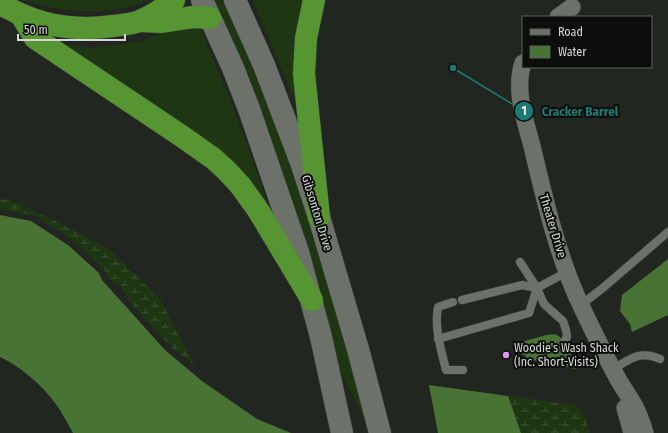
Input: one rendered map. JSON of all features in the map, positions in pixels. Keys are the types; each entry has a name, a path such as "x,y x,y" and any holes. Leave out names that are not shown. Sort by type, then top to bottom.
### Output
{"highway":[{"path":"139,21 174,0"},
{"path":"314,0 306,38 304,74 319,217"},
{"path":"0,4 39,22 75,28 102,27 139,21 160,22 193,17 206,9"},
{"path":"21,15 35,38 183,137 214,159 227,171 240,185 258,210 312,300"}],"main road":[{"name":"Gibsonton Drive","path":"235,0 264,65 301,162 319,217 369,388 380,433"},
{"path":"206,9 233,68 263,147 298,252 312,300 331,378 342,433"}],"street":[{"name":"Theater Drive","path":"522,66 520,71 522,108 550,218 567,272 581,305 616,375 634,406 645,433"},
{"name":"Theater Drive","path":"616,375 632,433"}],"lane":[{"path":"581,305 668,232"},
{"path":"520,262 537,288 544,304 564,321 567,337 561,346 552,349"},
{"path":"462,300 522,285 537,288 567,272"},
{"path":"438,338 529,313 537,288"},
{"path":"453,302 438,306 436,317 438,338 446,370 463,370"},
{"path":"616,375 639,356 651,355 660,360"}],"green space":[{"path":"26,0 149,0 134,5 103,11 72,11 41,5"},
{"path":"213,0 226,0 281,133 331,286 366,421 339,369"},
{"path":"253,0 307,0 297,106"},
{"path":"176,28 200,28 233,107 266,198 260,201 62,44 93,48 142,41"},
{"path":"0,198 20,204 72,229 111,251 160,299 193,363 201,371 170,346 130,302 120,285 112,281 104,269 74,241 35,216 0,209"},
{"path":"508,396 576,405 586,419 589,433 521,433"}],"water":[{"path":"0,215 31,221 68,245 99,273 102,280 165,350 202,381 257,419 291,433 73,433 58,406 43,389 23,371 0,357"},
{"path":"668,259 668,315 632,332 630,324 620,311 622,295"},
{"path":"555,334 562,339 568,348 576,366 575,369 546,360 538,361 526,359 525,355 521,354 520,345 522,342"},
{"path":"429,385 508,396 521,433 438,433"}],"place":[{"name":"Cracker Barrel","path":"453,68"},
{"name":"Woodie's Wash Shack (Inc. Short-Visits)","path":"506,355"}]}
